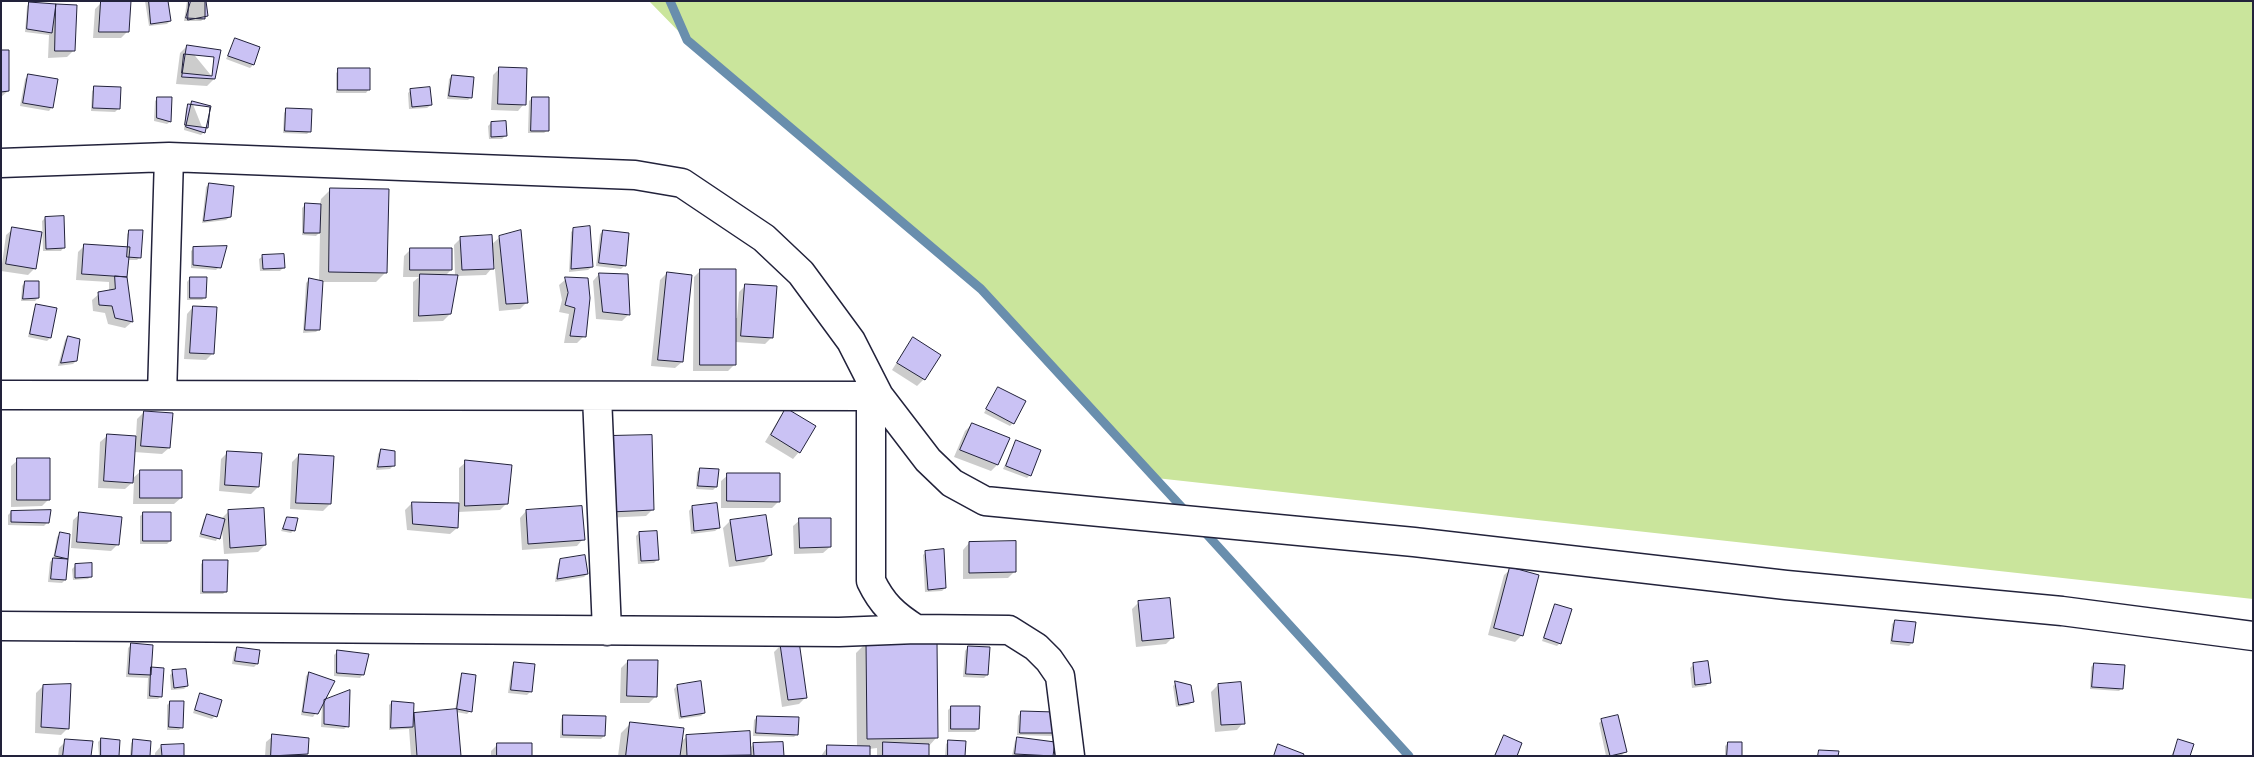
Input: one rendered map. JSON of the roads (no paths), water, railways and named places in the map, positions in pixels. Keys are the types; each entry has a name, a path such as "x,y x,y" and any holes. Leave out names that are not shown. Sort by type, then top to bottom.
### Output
{"street":[{"path":"1,163 169,156 635,175 682,183 764,238 801,273 851,341 875,396 928,460 952,483 985,501 1414,542 1786,585 2062,611 2253,636"},
{"path":"162,395 169,156"},
{"path":"1,394 875,396"},
{"path":"597,396 607,631"},
{"path":"875,396 871,581 880,600 899,618 916,629"},
{"path":"1,626 839,632 916,629 1010,630 1036,647 1049,660 1060,676 1070,756"}],"waterway":[{"path":"670,1 687,40 981,289 1189,515"},
{"path":"1201,528 1409,756"}]}
